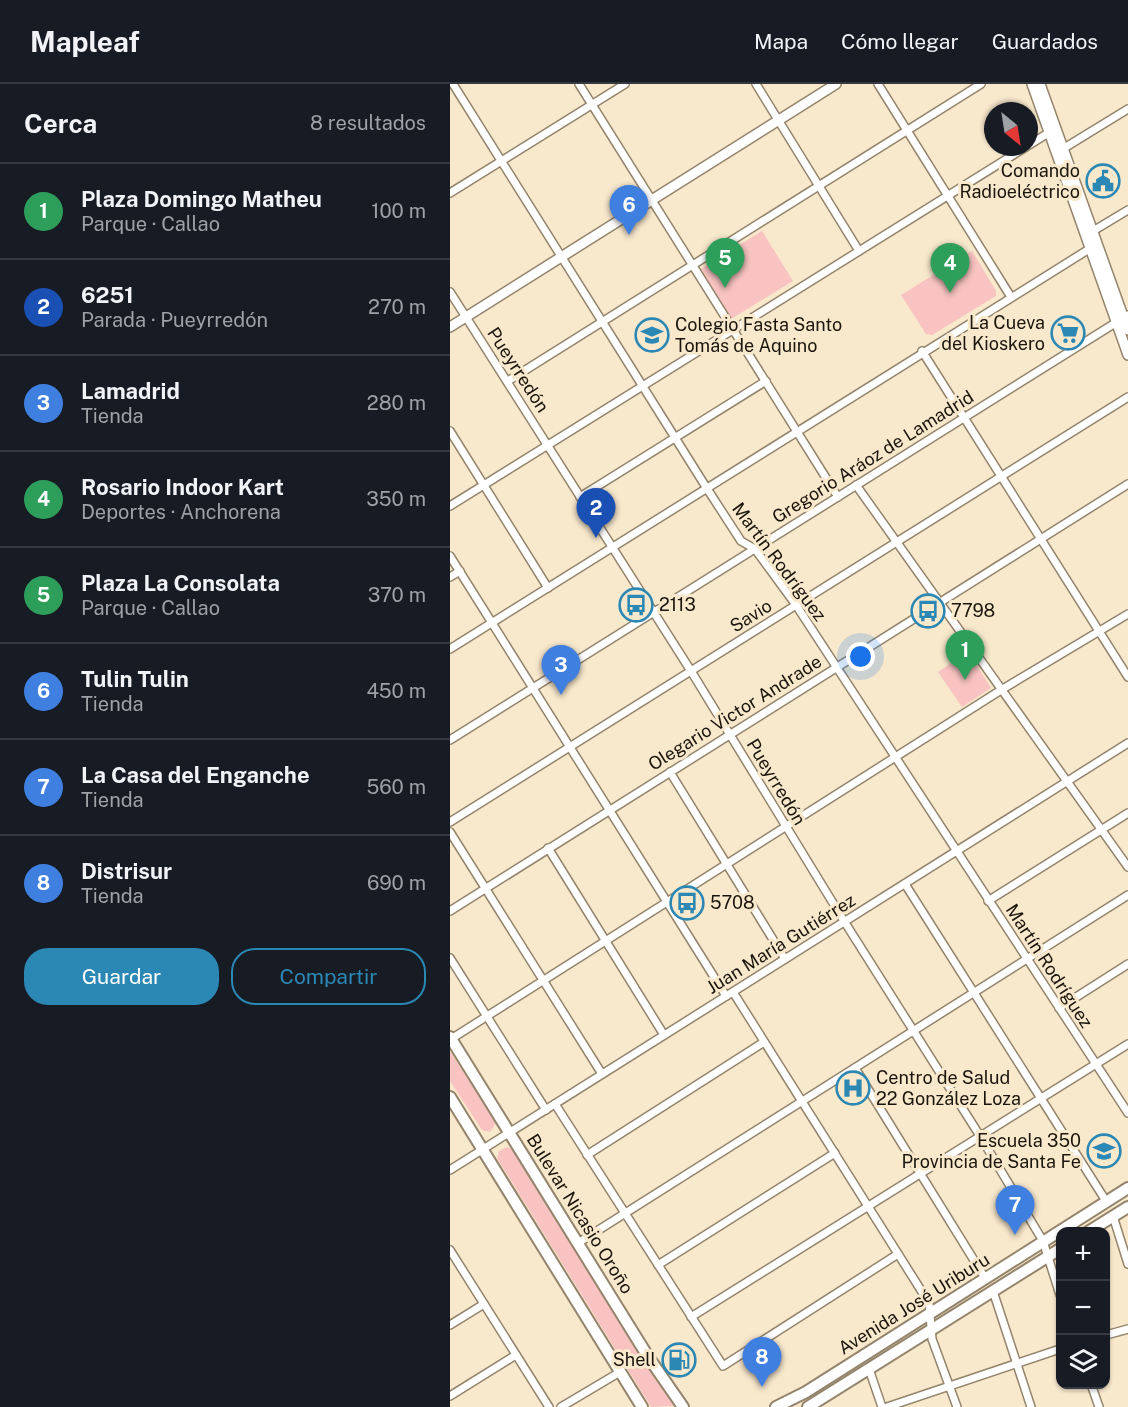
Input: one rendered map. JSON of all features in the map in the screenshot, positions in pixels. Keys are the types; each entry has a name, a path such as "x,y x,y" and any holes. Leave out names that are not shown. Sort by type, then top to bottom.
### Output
{"main road":[{"name":"Bulevar Nicasio Oroño","path":"450,1038 647,1355 683,1407"},
{"path":"450,1097 642,1407"},
{"name":"Avenida José Uriburu","path":"776,1407 806,1392 1128,1188"},
{"path":"1096,1227 1128,1207"},
{"name":"Avenida José Uriburu","path":"808,1407 1056,1251"}],"street":[{"name":"Martín Rodríguez","path":"453,84 741,541 755,549 796,605 1128,1113"},
{"path":"579,84 838,497"},
{"path":"450,193 625,84"},
{"path":"756,84 859,251"},
{"path":"450,327 836,84"},
{"path":"878,84 1011,297"},
{"path":"508,381 908,132 981,84"},
{"path":"1032,84 1128,330"},
{"path":"1040,84 1052,131"},
{"path":"1059,151 1128,109"},
{"path":"1038,139 1052,131"},
{"path":"1059,151 1093,231 1094,246"},
{"path":"450,506 1011,156"},
{"path":"1093,231 1128,210"},
{"path":"450,648 922,351 1094,246"},
{"name":"Pueyrredón","path":"450,292 731,734 785,827 980,1136 1043,1241 1056,1283"},
{"path":"1123,318 1128,355"},
{"name":"Gregorio Aráoz de Lamadrid","path":"450,740 1123,318"},
{"path":"922,351 1128,677"},
{"path":"580,497 766,381"},
{"name":"Savio","path":"450,822 1128,397"},
{"path":"450,431 548,588"},
{"name":"Olegario Victor Andrade","path":"450,911 938,601 1128,484"},
{"path":"856,485 1128,867"},
{"path":"450,556 608,810 667,902 764,1042 929,1303 932,1339 957,1407"},
{"path":"450,577 460,571"},
{"path":"450,1038 1001,690 1128,614"},
{"name":"Juan María Gutiérrez","path":"450,1170 1128,743"},
{"path":"670,772 785,959"},
{"path":"988,901 1128,813"},
{"path":"450,832 602,1074"},
{"path":"548,848 664,1035"},
{"path":"905,884 1106,1201"},
{"path":"578,1243 1128,895"},
{"path":"450,957 546,1110"},
{"path":"1059,1008 1128,964"},
{"path":"587,1155 764,1042"},
{"path":"691,1317 1128,1044"},
{"path":"855,1068 922,1172 985,1278"},
{"path":"555,1104 723,1366 898,1254"},
{"path":"658,1264 835,1153"},
{"path":"1113,1216 1128,1264"},
{"path":"450,1250 549,1407"},
{"path":"993,1291 1031,1407"},
{"path":"450,1325 484,1304"},
{"path":"1110,1334 1128,1329"},
{"path":"869,1369 884,1407 951,1387 1056,1350"},
{"path":"450,1396 516,1355"},
{"path":"561,1407 620,1372"},
{"path":"1093,1389 1099,1407"}],"shaded area":[{"path":"762,231 793,281 731,319 701,269"},
{"path":"972,251 996,291 996,296 932,335 926,334 901,295"},
{"path":"968,652 991,688 962,707 938,672"},
{"path":"450,1051 496,1123 490,1132 482,1130 450,1081"},
{"path":"507,1147 512,1149 674,1406 651,1407 497,1158 499,1151"}],"place":[{"name":"Comando Radioeléctrico","path":"1103,181"},
{"name":"Tulin Tulin","path":"629,235"},
{"name":"Plaza La Consolata","path":"725,288"},
{"name":"Rosario Indoor Kart","path":"950,293"},
{"name":"La Cueva del Kioskero","path":"1068,333"},
{"name":"Colegio Fasta Santo Tomás de Aquino","path":"652,335"},
{"name":"6251","path":"596,538"},
{"name":"2113","path":"636,605"},
{"name":"7798","path":"928,611"},
{"name":"Plaza Domingo Matheu","path":"965,680"},
{"name":"Lamadrid","path":"561,695"},
{"name":"5708","path":"687,903"},
{"name":"Centro de Salud 22 González Loza","path":"853,1088"},
{"name":"Escuela 350 Provincia de Santa Fe","path":"1104,1151"},
{"name":"La Casa del Enganche","path":"1015,1235"},
{"name":"Shell","path":"679,1360"},
{"name":"Distrisur","path":"762,1387"}]}
